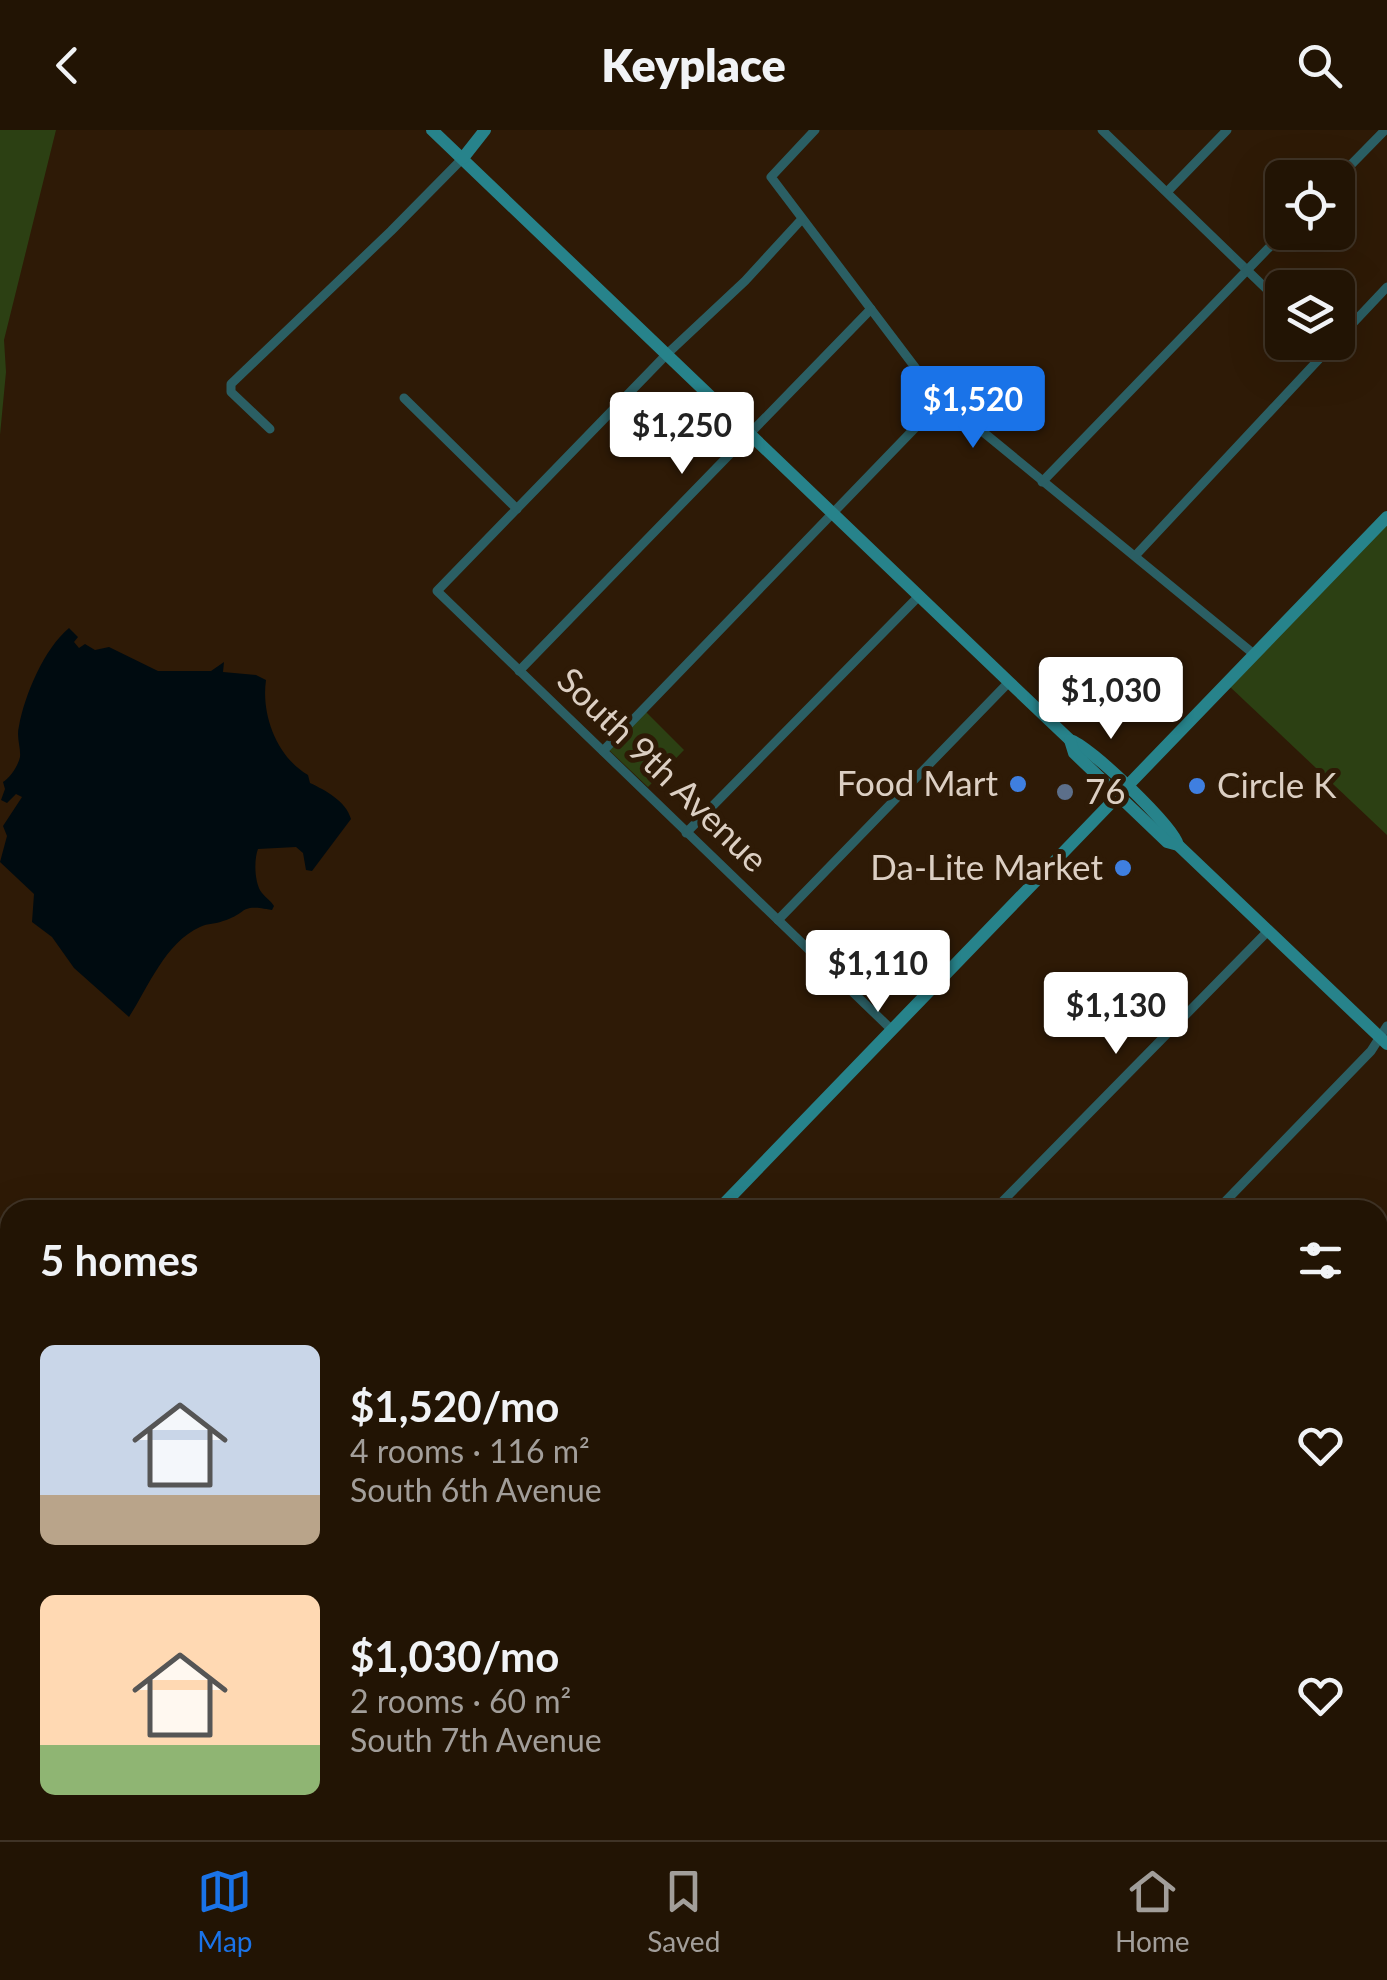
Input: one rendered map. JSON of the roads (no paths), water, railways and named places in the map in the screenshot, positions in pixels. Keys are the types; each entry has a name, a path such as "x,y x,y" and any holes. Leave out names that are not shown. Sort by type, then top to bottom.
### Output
{"main road":[{"path":"432,130 1070,740 1074,754 1124,792 1167,842 1178,845 1385,1036"},
{"path":"462,158 485,130"},
{"path":"728,1200 1387,517"}],"street":[{"path":"815,130 770,177 942,400 1255,655"},
{"path":"1102,130 1265,287"},
{"path":"1167,192 1228,130"},
{"path":"1355,161 1385,130"},
{"path":"270,429 230,392 231,384 462,158"},
{"path":"404,398 517,509 802,220"},
{"path":"1042,482 1266,250"},
{"path":"1355,319 1387,288"},
{"path":"519,671 871,309"},
{"path":"1135,556 1315,360"},
{"path":"603,751 942,400"},
{"name":"South 9th Avenue","path":"517,509 437,591 892,1030"},
{"path":"686,833 918,596"},
{"path":"778,920 1009,682"},
{"path":"1004,1200 1268,930"},
{"path":"1227,1200 1385,1036"}],"place":[{"name":"Food Mart","path":"1018,784"},
{"name":"Circle K","path":"1197,786"},
{"name":"76","path":"1065,792"},
{"name":"Da-Lite Market","path":"1123,868"}]}
